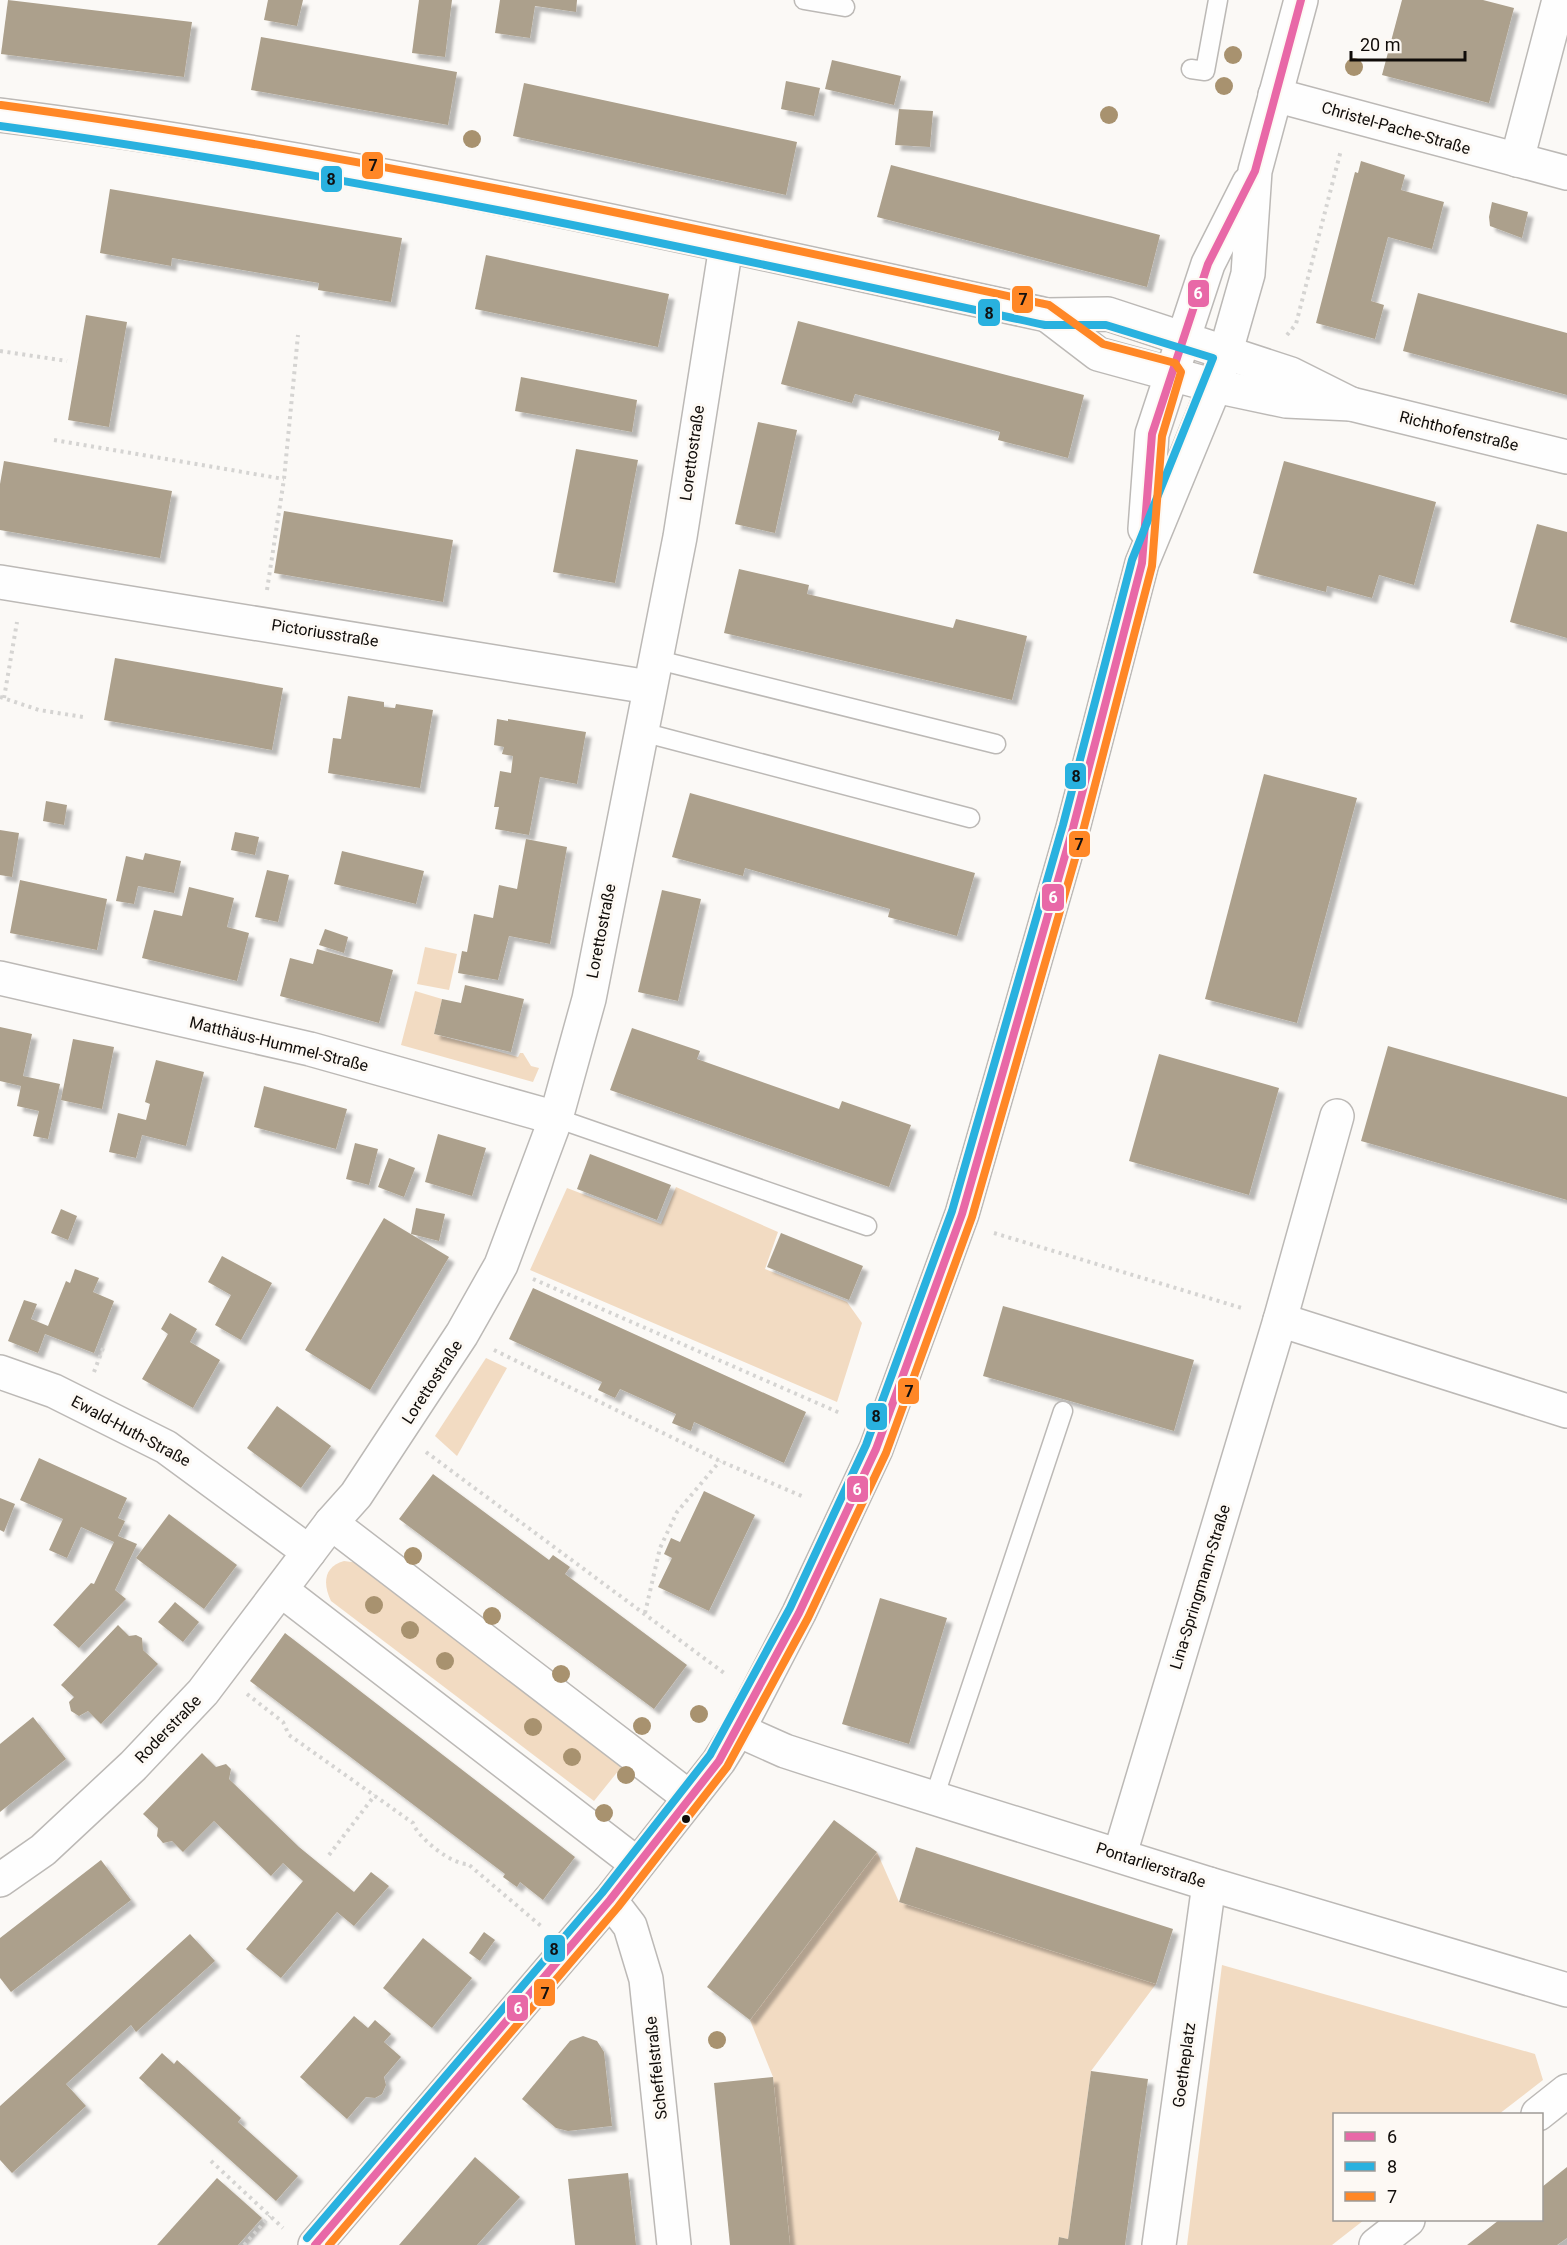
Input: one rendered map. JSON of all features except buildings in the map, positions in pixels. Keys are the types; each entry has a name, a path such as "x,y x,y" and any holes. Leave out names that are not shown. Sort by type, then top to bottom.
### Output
{"street":[{"path":"315,2245 610,1900 719,1761 738,1730 799,1613 876,1449 962,1214 1073,828 1142,563 1215,386 1226,351 1248,274 1255,171 1301,0"},
{"path":"1517,160 1559,0"},
{"name":"Christel-Pache-Straße","path":"1275,95 1567,173"},
{"path":"0,115 103,128 435,184 1047,315"},
{"path":"1142,563 1152,434 1208,264 1255,171"},
{"name":"Lorettostraße","path":"309,1552 356,1495 462,1334 501,1264 556,1118 589,999 642,732 680,537 726,246"},
{"name":"Richthofenstraße","path":"1047,315 1108,314 1291,374 1351,404"},
{"name":"Richthofenstraße","path":"1047,315 1098,354 1215,386 1287,401 1351,404 1567,458"},
{"name":"Pictoriusstraße","path":"12,584 164,610 652,673"},
{"name":"Matthäus-Hummel-Straße","path":"0,978 310,1049 556,1118"},
{"name":"Lina-Springmann-Straße","path":"1120,1854 1280,1320 1337,1116"},
{"path":"1280,1320 1567,1411"},
{"name":"Ewald-Huth-Straße","path":"0,1372 54,1391 166,1447 309,1552"},
{"path":"331,1524 690,1798"},
{"name":"Roderstraße","path":"0,1881 43,1850 111,1787 203,1692 309,1552"},
{"path":"281,1590 637,1864"},
{"name":"Pontarlierstraße","path":"738,1730 784,1751 1120,1854 1209,1884 1567,1990"},
{"name":"Goetheplatz","path":"1159,2245 1209,1884"},
{"name":"Scheffelstraße","path":"610,1900 630,1926 646,1979 675,2245"},
{"path":"1540,2113 1567,2091"},
{"path":"1376,2245 1407,2221"}],"lane":[{"path":"804,0 845,7"},
{"path":"1191,69 1204,71 1218,0"},
{"path":"652,673 996,744"},
{"path":"642,732 970,818"},
{"path":"556,1118 867,1226"},
{"path":"934,1798 1063,1411"}],"path":[{"path":"1281,342 1296,324 1350,115"},
{"path":"262,623 284,478 298,335"},
{"path":"0,351 67,360"},
{"path":"54,440 284,478"},
{"path":"12,584 2,697 39,710 83,717"},
{"path":"984,1230 1280,1320"},
{"path":"501,1264 840,1413"},
{"path":"462,1334 720,1461 804,1497"},
{"path":"91,1381 104,1348"},
{"path":"399,1432 724,1673"},
{"path":"645,1613 660,1548 677,1512 720,1461"},
{"path":"219,1672 283,1722 289,1735 413,1823 416,1833 459,1864 468,1864 543,1927"},
{"path":"329,1856 375,1796"},
{"path":"211,2161 284,2229"},
{"path":"240,2198 245,2193"},
{"path":"244,2245 270,2216"}],"shaded area":[{"path":"425,947 457,954 449,990 417,984"},
{"path":"415,991 442,999 434,1034 518,1057 520,1053 523,1053 531,1066 539,1068 533,1082 401,1045"},
{"path":"676,1187 778,1232 765,1269 847,1302 862,1323 837,1402 530,1270 567,1188 661,1224"},
{"path":"486,1358 507,1368 457,1456 435,1436"},
{"path":"344,1561 359,1563 623,1765 594,1801 331,1601 326,1582 327,1577 332,1567"},
{"path":"877,1852 899,1902 1156,1984 1091,2071 1068,2239 1059,2237 1058,2245 790,2245 773,2077 750,2020"},
{"path":"1222,1965 1535,2054 1543,2080 1500,2113 1333,2113 1333,2221 1363,2221 1332,2245 1187,2245"}],"transit line":[{"name":"6","path":"315,2245 610,1900 719,1761 799,1613 876,1449 962,1214 1073,828 1142,563 1152,434 1208,264 1255,171 1301,0"},
{"name":"7","path":"1,105 133,124 396,169 788,248 1049,305 1103,344 1175,363 1181,372 1162,436 1152,566 1083,831 972,1217 886,1453 808,1618 727,1767 618,1907 329,2245"},
{"name":"8","path":"0,126 132,145 394,190 655,242 1045,325 1106,325 1213,358 1132,560 1063,825 952,1211 866,1445 790,1608 710,1755 602,1893 307,2238"}]}
